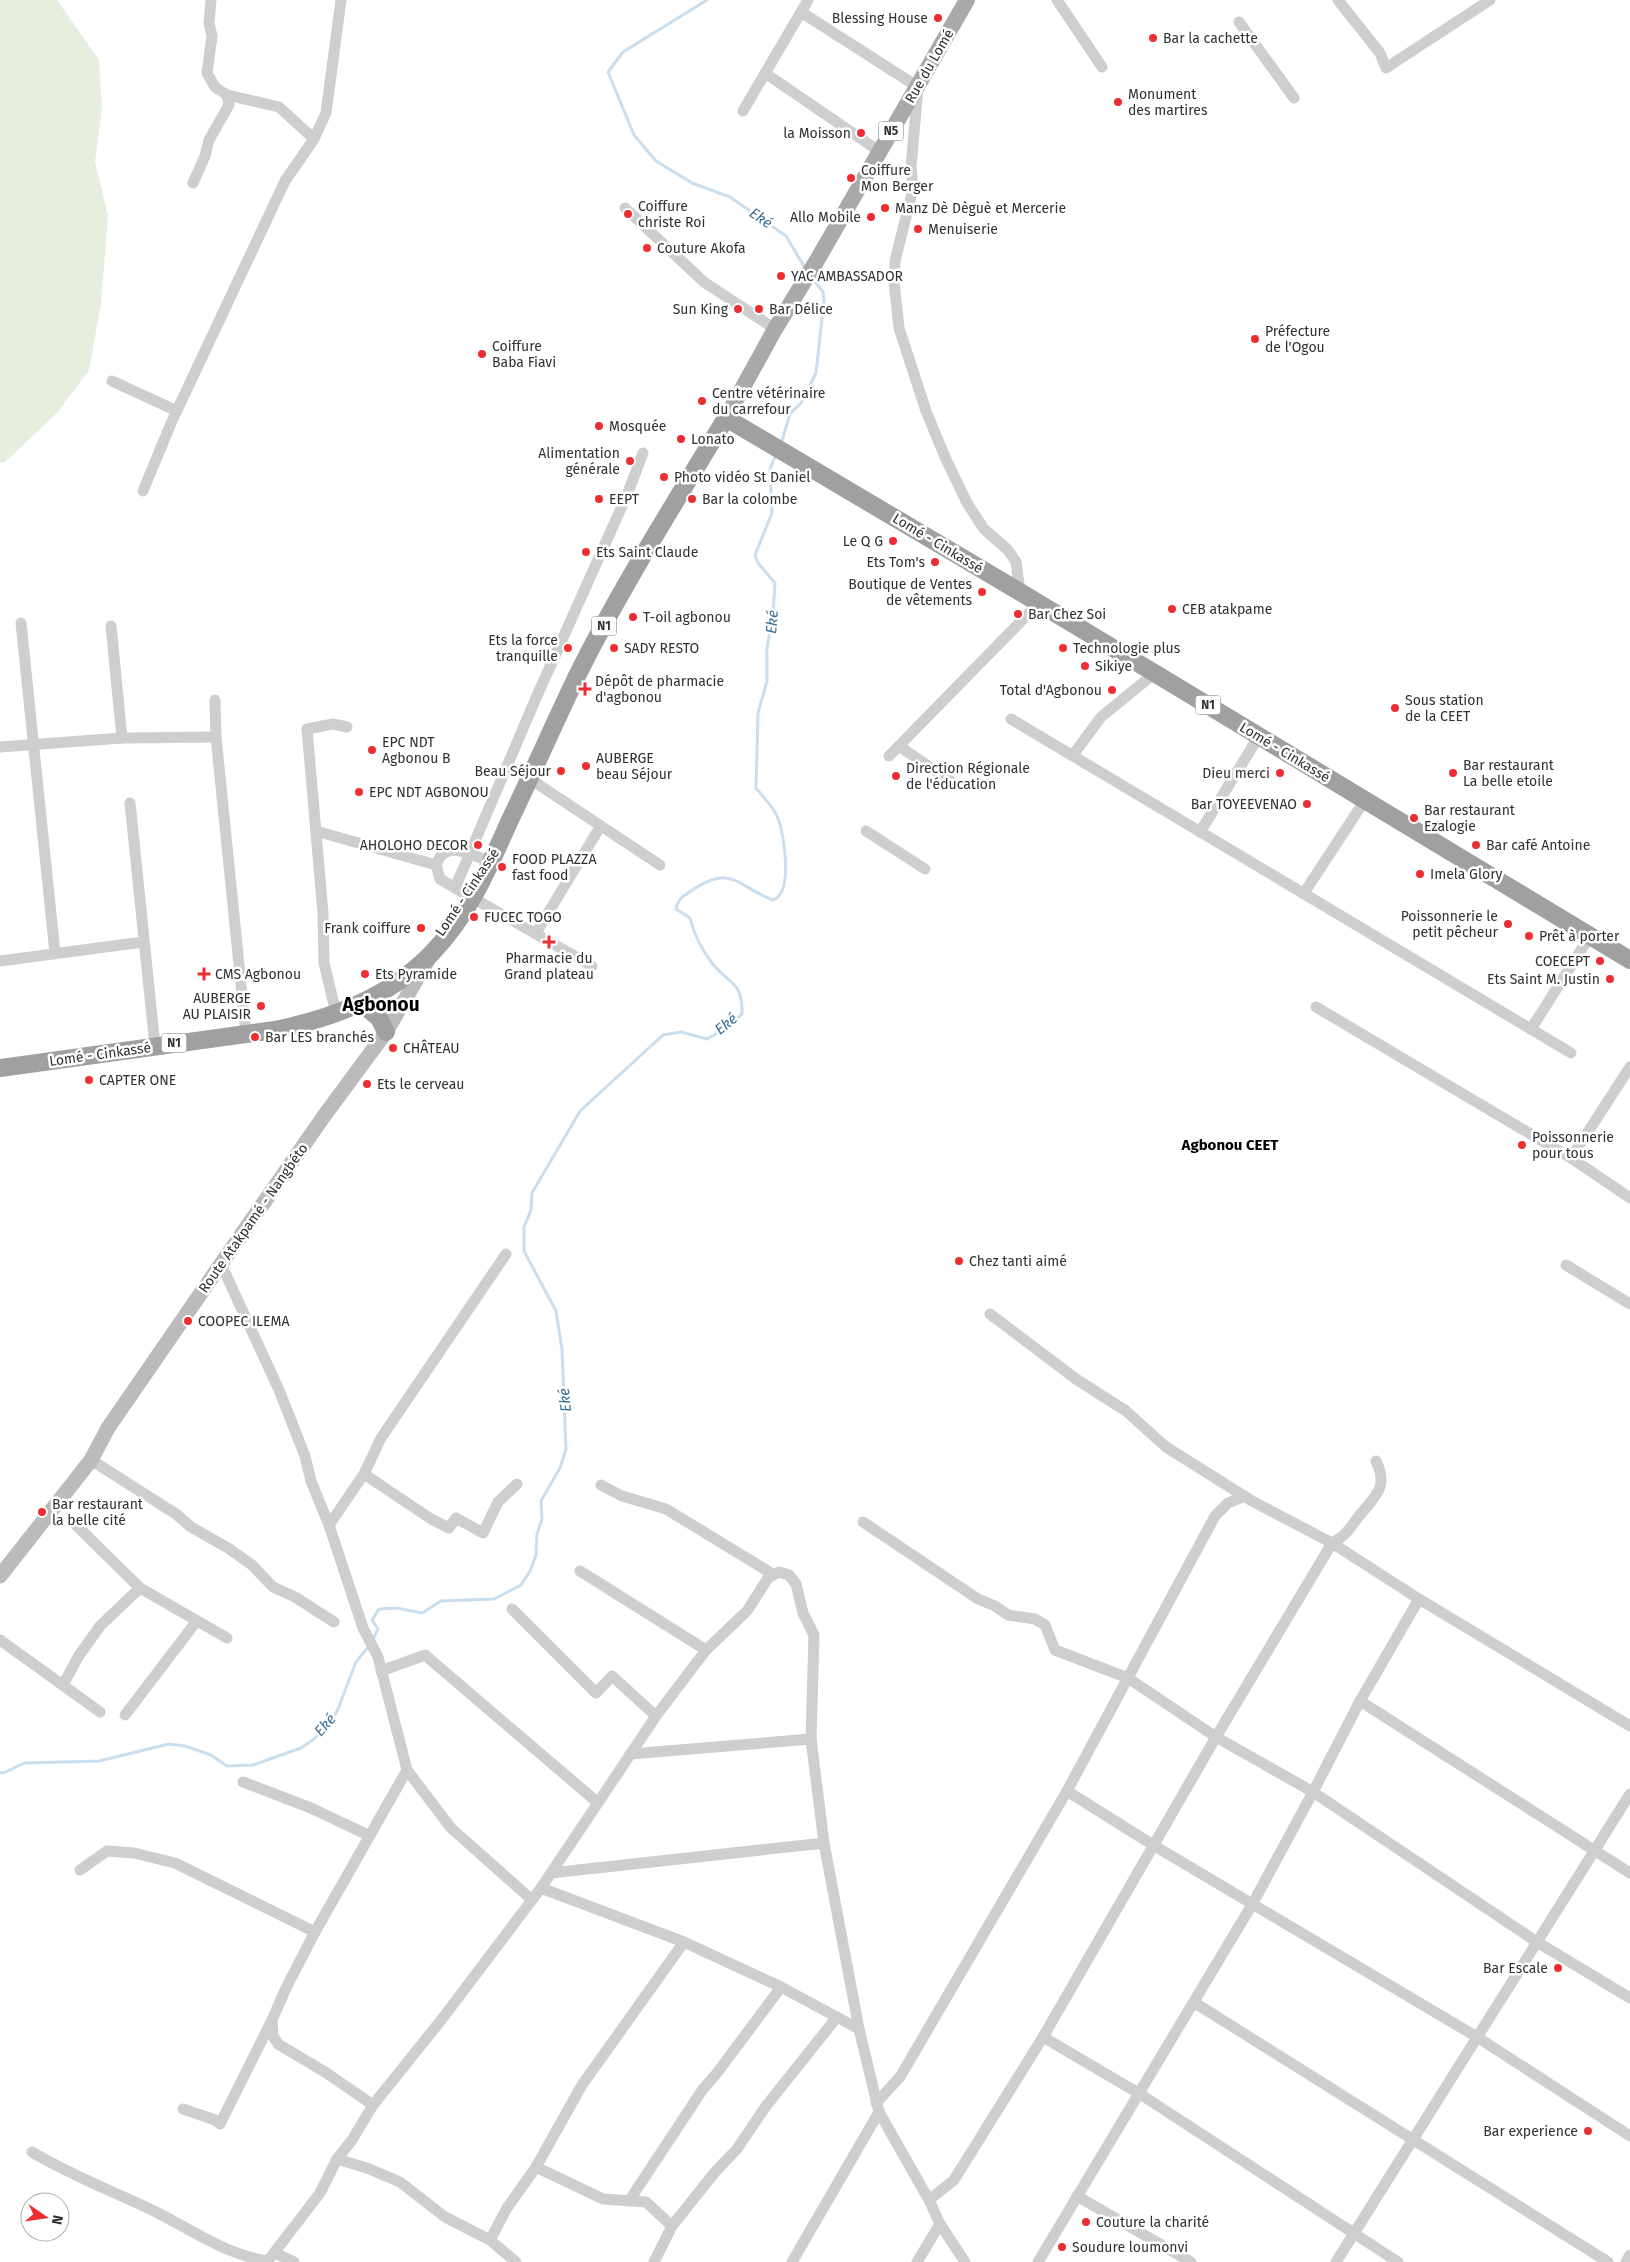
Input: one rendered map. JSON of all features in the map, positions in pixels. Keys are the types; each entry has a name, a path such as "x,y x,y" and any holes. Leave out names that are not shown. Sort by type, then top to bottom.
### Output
{"highway":[{"name":"Lomé - Cinkassé","path":"726,418 1039,603 1630,960"},
{"name":"N1","path":"500,844 565,701 603,627 726,418"},
{"name":"Lomé - Cinkassé","path":"348,1009 356,1001 389,979 414,959 446,926 487,860 500,844"},
{"name":"Lomé - Cinkassé","path":"0,1068 301,1025 348,1009 402,979 431,954 465,894 493,863 500,844"},
{"path":"348,1009 379,1018 386,1032"}],"main road":[{"name":"Rue du Lomé","path":"775,329 816,262 967,0"},
{"name":"N5","path":"726,418 775,329"},
{"name":"Route Atakpamé - Nangbéto","path":"0,1576 91,1460 108,1428 221,1264 324,1116 386,1032 431,954"}],"street":[{"path":"211,0 209,23 212,36 207,73 215,87 227,95 278,107 314,139"},
{"path":"144,491 176,411 285,181 314,139 326,113 341,0"},
{"path":"742,110 808,0"},
{"path":"1057,0 1102,67"},
{"path":"1338,0 1380,53 1386,68 1490,0"},
{"path":"801,12 918,87 911,167 913,190 895,261 895,302 899,328 926,411 949,465 967,503 984,529 1008,550 1016,562 1020,592"},
{"path":"1239,22 1294,98"},
{"path":"765,73 879,152"},
{"path":"193,183 205,156 209,140 229,105 227,95"},
{"path":"625,208 704,282 775,329"},
{"path":"112,381 176,411"},
{"path":"465,894 469,854 630,488 643,453"},
{"path":"889,756 1039,603"},
{"path":"20,623 55,953"},
{"path":"111,626 122,738"},
{"path":"1073,755 1101,716 1155,673"},
{"path":"215,700 216,737 246,1034"},
{"path":"1011,719 1571,1053"},
{"path":"347,727 333,724 307,728 323,913 324,963 348,1009"},
{"path":"1200,832 1259,736"},
{"path":"0,747 122,738 216,737"},
{"path":"899,746 956,785"},
{"path":"530,779 660,865"},
{"path":"1304,893 1365,800"},
{"path":"130,803 155,1046"},
{"path":"536,933 600,827"},
{"path":"316,831 436,865"},
{"path":"866,831 924,869"},
{"path":"487,860 448,850 441,854 436,865 440,879 592,966"},
{"path":"1531,1029 1590,936"},
{"path":"0,960 143,942"},
{"path":"1316,1007 1571,1158 1630,1198"},
{"path":"1571,1158 1630,1067"},
{"path":"1619,1083 1630,1090"},
{"path":"330,1525 364,1474 381,1438 506,1254"},
{"path":"221,1264 279,1390 304,1456 311,1481 330,1525 363,1628 378,1657 407,1770 451,1828 532,1900"},
{"path":"1566,1265 1630,1304"},
{"path":"990,1314 1076,1379 1126,1411 1166,1447 1245,1496 1332,1543 1419,1599 1630,1726"},
{"path":"91,1460 176,1514 191,1527 228,1548 252,1566 274,1587 296,1597 334,1622"},
{"path":"930,2200 954,2180 1044,2037 1216,1736 1332,1543 1345,1537 1362,1512 1373,1502 1380,1485 1382,1473 1376,1461"},
{"path":"364,1474 437,1522 449,1528 456,1518 484,1534 498,1502 517,1484"},
{"path":"601,1485 622,1496 666,1509 771,1573"},
{"path":"792,2262 878,2108 900,2077 1067,1791 1215,1516 1228,1503 1245,1496"},
{"path":"863,1522 978,1599 995,1606 1008,1616 1035,1619 1045,1625 1055,1650 1128,1678 1216,1736 1314,1792 1537,1942 1630,1998"},
{"path":"75,1524 140,1588 196,1622 227,1638"},
{"path":"580,1571 706,1650"},
{"path":"270,2259 320,2193 337,2159 352,2140 373,2105 442,2019 541,1888 656,1716 706,1650 747,1612 768,1578 779,1572 789,1575 796,1584 803,1613 814,1635 811,1739 824,1843 859,2029 878,2108 930,2200 940,2224 965,2262"},
{"path":"63,1685 78,1657 100,1626 140,1588"},
{"path":"1038,2262 1195,2003 1253,1903 1314,1792 1360,1701 1419,1599"},
{"path":"512,1609 596,1693 612,1676 656,1716"},
{"path":"125,1715 196,1622"},
{"path":"0,1640 100,1712"},
{"path":"382,1671 426,1655 597,1802"},
{"path":"1360,1701 1630,1873"},
{"path":"630,1754 811,1739"},
{"path":"183,2109 215,2120 220,2124 286,1988 407,1770"},
{"path":"242,1782 311,1808 370,1836"},
{"path":"1067,1791 1153,1845 1477,2038 1630,2136"},
{"path":"1336,2262 1630,1794"},
{"path":"551,1873 824,1843"},
{"path":"80,1870 107,1851 134,1853 175,1863 316,1932"},
{"path":"541,1888 684,1942 781,1987 859,2029"},
{"path":"490,2240 507,2208 536,2167 582,2084 684,1942"},
{"path":"629,2201 703,2089 781,1987"},
{"path":"1195,2003 1608,2262"},
{"path":"654,2262 672,2226 715,2172 737,2149 766,2106 837,2017"},
{"path":"272,2020 273,2036 278,2044 325,2072 373,2105"},
{"path":"1044,2037 1140,2094 1398,2262"},
{"path":"32,2152 76,2176 156,2212 250,2258 294,2262"},
{"path":"337,2159 372,2170 400,2182 445,2217 490,2240 516,2262"},
{"path":"536,2167 603,2199 646,2202 672,2226"},
{"path":"1077,2196 1191,2262"},
{"path":"917,2262 940,2224"},
{"path":"1626,2262 1630,2256"}],"green space":[{"path":"0,0 57,0 99,60 102,109 95,162 108,216 101,304 89,370 57,413 5,462 0,463"}],"waterway":[{"name":"Eké","path":"707,0 623,52 608,72 634,135 656,161 692,183 730,197 786,236 805,268"},
{"name":"Eké","path":"781,444 790,414 801,403 816,373 824,300 823,292 813,279"},
{"name":"Eké","path":"372,1641 378,1629 372,1620 379,1609 396,1608 422,1613 441,1601 494,1599 521,1585 530,1571 536,1555 537,1534 542,1519 541,1501 560,1468 566,1449 562,1350 556,1311 524,1251 524,1227 531,1210 532,1193 580,1111 663,1035 681,1032 707,1039 726,1028 742,1014 740,995 734,984 708,958 696,936 690,918 676,909 678,902 685,895 717,878 735,880 773,900 779,895 783,886 786,861 780,824 773,809 756,788 758,713 767,681 767,648 773,614 775,583 758,563 755,555 772,513 770,469 776,454"},
{"name":"Eké","path":"0,1773 24,1763 99,1761 169,1744 185,1746 211,1755 227,1766 253,1765 301,1748 314,1739 331,1722 356,1662 369,1646"}],"place":[{"name":"Blessing House","path":"938,18"},
{"name":"Bar la cachette","path":"1153,38"},
{"name":"Monument des martires","path":"1118,102"},
{"name":"la Moisson","path":"861,133"},
{"name":"Coiffure Mon Berger","path":"851,178"},
{"name":"Manz Dè Dèguè et Mercerie","path":"885,208"},
{"name":"Coiffure christe Roi","path":"628,214"},
{"name":"Allo Mobile","path":"871,217"},
{"name":"Menuiserie","path":"918,229"},
{"name":"Couture Akofa","path":"647,248"},
{"name":"YAC AMBASSADOR","path":"781,276"},
{"name":"Sun King","path":"738,309"},
{"name":"Bar Délice","path":"759,309"},
{"name":"Préfecture de l'Ogou","path":"1255,339"},
{"name":"Coiffure Baba Fiavi","path":"482,354"},
{"name":"Centre vétérinaire du carrefour","path":"702,401"},
{"name":"Mosquée","path":"599,426"},
{"name":"Lonato","path":"681,439"},
{"name":"Alimentation générale","path":"630,461"},
{"name":"Photo vidéo St Daniel","path":"664,477"},
{"name":"EEPT","path":"599,499"},
{"name":"Bar la colombe","path":"692,499"},
{"name":"Le Q G","path":"893,541"},
{"name":"Ets Saint Claude","path":"586,552"},
{"name":"Ets Tom's","path":"935,562"},
{"name":"Boutique de Ventes de vêtements","path":"982,592"},
{"name":"CEB atakpame","path":"1172,609"},
{"name":"Bar Chez Soi","path":"1018,614"},
{"name":"T-oil agbonou","path":"633,617"},
{"name":"Ets la force tranquille","path":"568,648"},
{"name":"SADY RESTO","path":"614,648"},
{"name":"Technologie plus","path":"1063,648"},
{"name":"Sikiye","path":"1085,666"},
{"name":"Dépôt de pharmacie d'agbonou","path":"585,689"},
{"name":"Total d'Agbonou","path":"1112,690"},
{"name":"Sous station de la CEET","path":"1395,708"},
{"name":"EPC NDT Agbonou B","path":"372,750"},
{"name":"AUBERGE beau Séjour","path":"586,766"},
{"name":"Beau Séjour","path":"561,771"},
{"name":"Dieu merci","path":"1280,773"},
{"name":"Bar restaurant La belle etoile","path":"1453,773"},
{"name":"Direction Régionale de l'éducation","path":"896,776"},
{"name":"EPC NDT AGBONOU","path":"359,792"},
{"name":"Bar TOYEEVENAO","path":"1307,804"},
{"name":"Bar restaurant Ezalogie","path":"1414,818"},
{"name":"AHOLOHO DECOR","path":"478,845"},
{"name":"Bar café Antoine","path":"1476,845"},
{"name":"FOOD PLAZZA fast food","path":"502,867"},
{"name":"Imela Glory","path":"1420,874"},
{"name":"FUCEC TOGO","path":"474,917"},
{"name":"Poissonnerie le petit pêcheur","path":"1508,924"},
{"name":"Frank coiffure","path":"421,928"},
{"name":"Prêt à porter","path":"1529,936"},
{"name":"Pharmacie du Grand plateau","path":"549,942"},
{"name":"COECEPT","path":"1600,961"},
{"name":"CMS Agbonou","path":"204,974"},
{"name":"Ets Pyramide","path":"365,974"},
{"name":"Ets Saint M. Justin","path":"1610,979"},
{"name":"AUBERGE AU PLAISIR","path":"261,1006"},
{"name":"Bar LES branchés","path":"255,1037"},
{"name":"CHÂTEAU","path":"393,1048"},
{"name":"CAPTER ONE","path":"89,1080"},
{"name":"Ets le cerveau","path":"367,1084"},
{"name":"Poissonnerie pour tous","path":"1522,1145"},
{"name":"Chez tanti aimé","path":"959,1261"},
{"name":"COOPEC ILEMA","path":"188,1321"},
{"name":"Bar restaurant la belle cité","path":"42,1512"},
{"name":"Bar Escale","path":"1558,1968"},
{"name":"Bar experience","path":"1588,2131"},
{"name":"Couture la charité","path":"1086,2222"},
{"name":"Soudure loumonvi","path":"1062,2247"}],"district":[{"name":"Agbonou","path":"381,1004"},
{"name":"Agbonou CEET","path":"1230,1145"}]}
